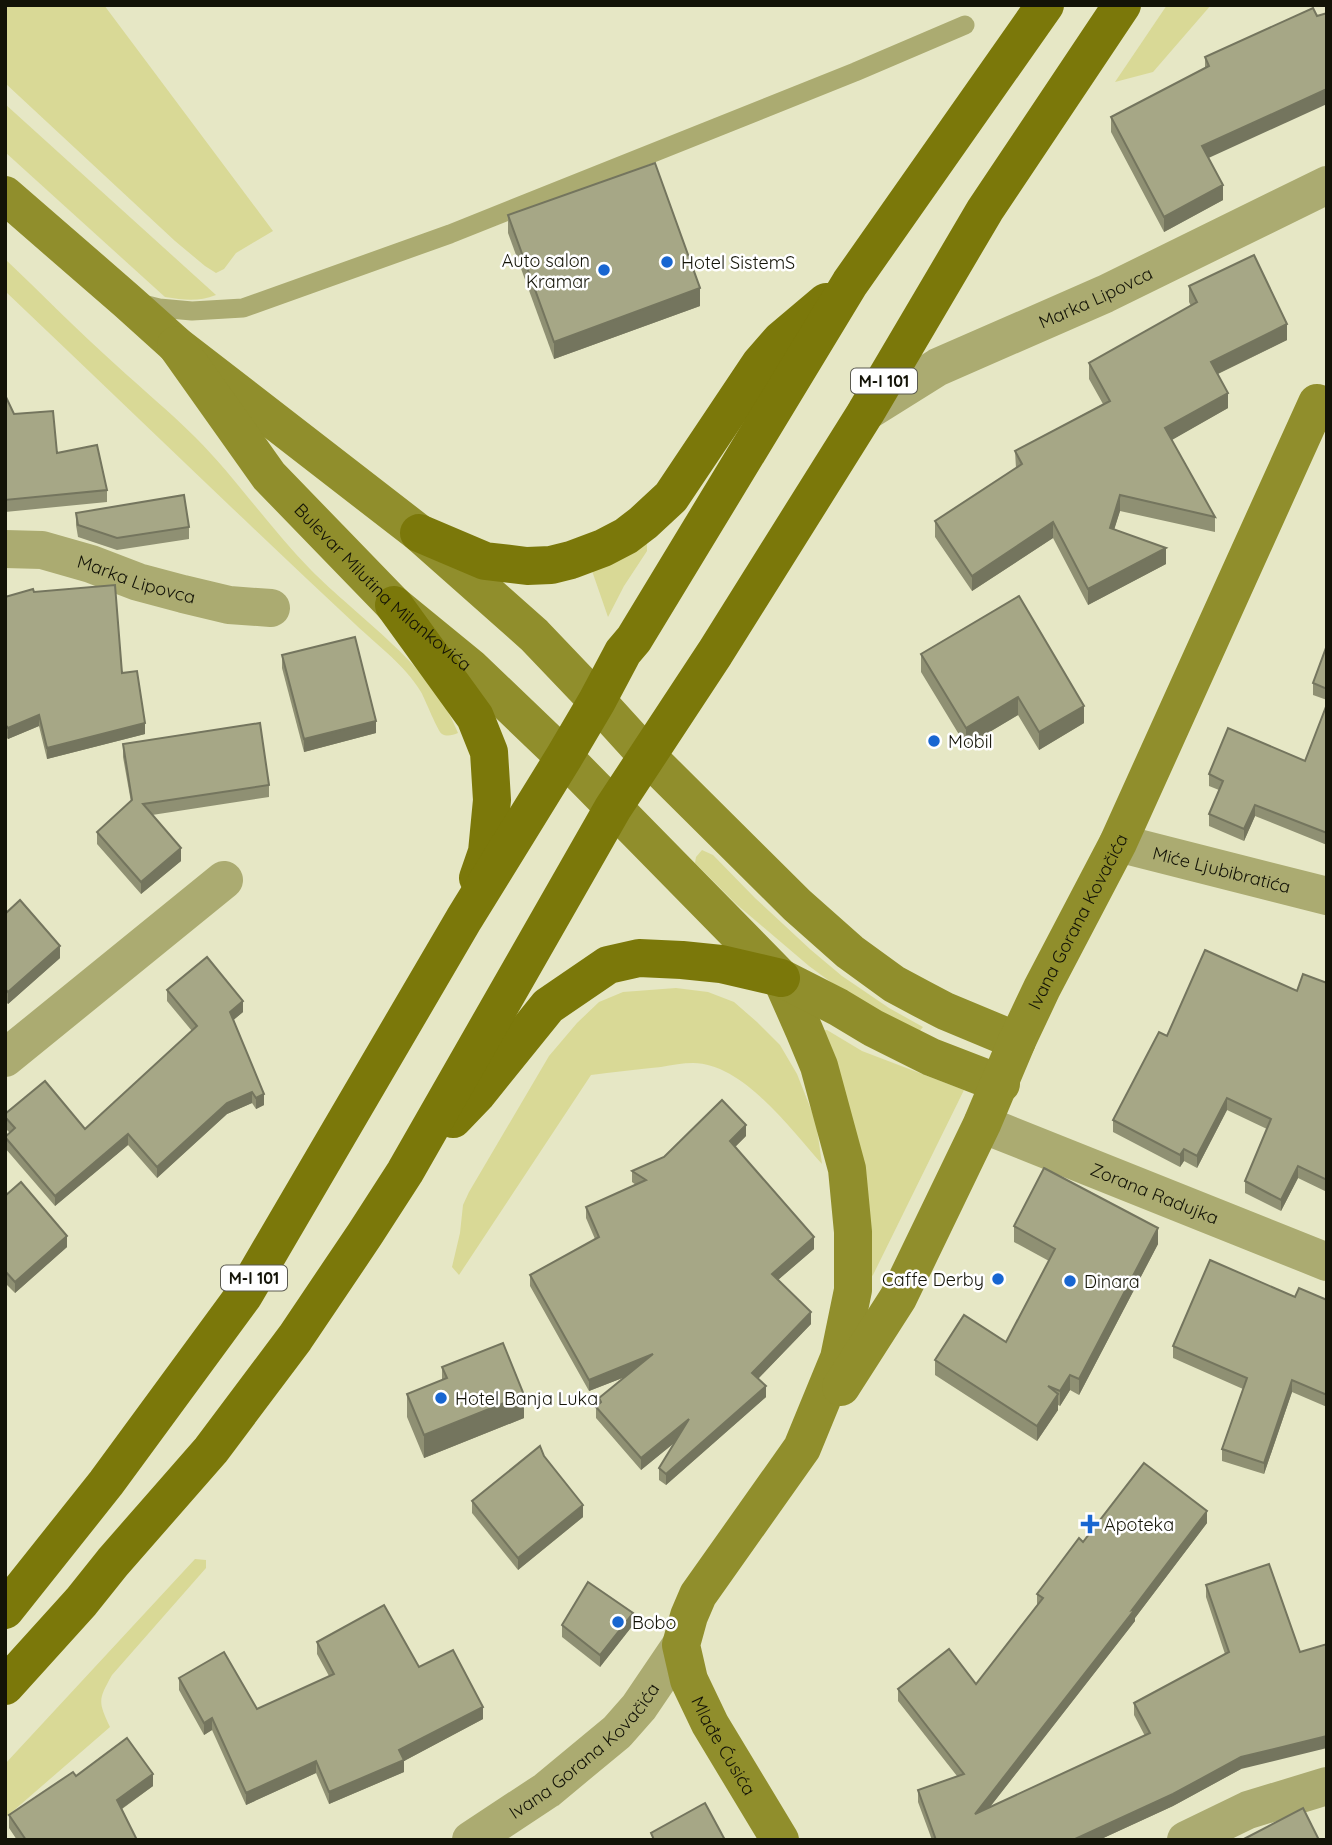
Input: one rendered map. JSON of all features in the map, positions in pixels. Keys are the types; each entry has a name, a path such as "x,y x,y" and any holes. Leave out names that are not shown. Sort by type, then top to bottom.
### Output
{"main road":[{"name":"M-I 101","path":"5,1610 106,1483 244,1295 464,919 564,757 623,652 634,639 850,283 1045,5"},
{"name":"M-I 101","path":"5,1686 211,1450 295,1338 410,1163 613,808 715,653 866,412 985,210 1122,5"},
{"path":"419,533 485,561 527,566 551,565 571,560 626,536 671,497 760,363 781,340 850,283"},
{"path":"394,606 475,717 489,752 492,800 487,852 464,919"},
{"path":"410,1163 477,1094 548,1006 608,965 639,958 682,960 721,964 781,978"}],"street":[{"name":"Marka Lipovca","path":"866,412 938,367 1105,294 1327,185"},
{"name":"Bulevar Milutina Milankovića","path":"5,195 176,345 419,533 534,635 647,757 797,905 850,952 894,984 944,1011 1017,1041"},
{"name":"Bulevar Milutina Milankovića","path":"176,345 270,476 394,606 471,668 564,757 781,978"},
{"name":"Ivana Gorana Kovačića","path":"802,1448 898,1298 1001,1084 1017,1041 1042,988 1118,843 1323,397"},
{"name":"Marka Lipovca","path":"5,550 42,550 92,564 138,582 229,606 271,608"},
{"name":"Miće Ljubibratića","path":"1118,843 1327,897"},
{"path":"5,1058 224,880"},
{"path":"781,978 931,1057 1001,1084"},
{"path":"681,1645 698,1595 802,1448 839,1358 853,1290 853,1232 847,1169 819,1066 781,978"},
{"name":"Zorana Radujka","path":"982,1124 1327,1262"},
{"name":"Ivana Gorana Kovačića","path":"471,1840 547,1790 617,1732 639,1707 681,1645"},
{"name":"Mlađe Ćusića","path":"681,1645 689,1680 710,1724 780,1840"},
{"path":"1186,1840 1248,1810 1327,1786"}],"lane":[{"path":"127,301 192,311 243,308 450,234 965,25"}],"green space":[{"path":"5,5 104,5 273,231 236,253 224,269 216,273 175,241 5,83"},
{"path":"1167,5 1211,5 1153,72 1115,82"},
{"path":"5,104 216,295 191,300 165,297 5,152"},
{"path":"5,259 195,437 310,569 413,665 431,686 458,733 448,736 442,734 421,692 399,664 5,291"},
{"path":"647,543 647,551 608,617 591,568"},
{"path":"702,850 713,855 755,898 842,976 923,1027 916,1035 847,994 809,966 736,904 695,863"},
{"path":"676,988 708,992 734,1002 780,1045 797,1074 816,1122 822,1164 765,1101 730,1074 712,1066 685,1063 591,1075 459,1275 452,1267 463,1205 549,1056 599,1002 623,992"},
{"path":"827,1030 862,1051 964,1090 873,1275 863,1285 818,1031"},
{"path":"195,1559 206,1560 206,1568 107,1683 101,1701 110,1727 5,1818 5,1764"}],"building":[{"path":"1313,8 1317,16 1327,13 1327,89 1202,146 1223,185 1164,217 1111,117 1209,66 1205,57"},
{"name":"Auto salon Kramar","path":"655,163 700,288 554,342 508,215"},
{"path":"1254,255 1287,324 1211,362 1228,393 1165,428 1215,517 1120,495 1110,528 1166,548 1088,589 1053,522 972,576 935,521 1022,464 1015,451 1110,401 1089,363 1197,302 1189,286"},
{"path":"5,395 14,414 53,411 57,453 97,445 107,490 5,500"},
{"path":"184,495 189,527 117,538 78,525 76,513"},
{"path":"115,585 122,673 137,671 145,723 47,748 39,715 8,728 5,724 5,597 33,589 34,592"},
{"path":"1019,596 1084,706 1039,732 1018,697 966,728 921,654"},
{"path":"355,637 376,721 304,739 282,655"},
{"path":"1327,645 1327,689 1313,683"},
{"path":"1327,704 1327,833 1255,805 1244,829 1209,814 1223,781 1209,774 1228,728 1305,761"},
{"path":"260,723 269,785 143,804 181,848 141,882 97,832 132,800 123,744"},
{"path":"20,900 60,946 8,992 5,989 5,914"},
{"path":"1205,950 1297,991 1303,974 1327,983 1327,1180 1298,1166 1281,1200 1245,1181 1271,1119 1227,1098 1197,1156 1184,1149 1180,1155 1113,1120 1159,1032 1167,1036"},
{"path":"207,957 243,1001 230,1012 264,1094 256,1098 252,1092 227,1103 157,1167 128,1134 55,1196 5,1137 15,1128 5,1114 45,1081 85,1129 197,1026 167,990"},
{"path":"722,1100 746,1125 730,1141 814,1237 772,1274 811,1312 752,1373 766,1386 666,1474 659,1468 689,1419 641,1458 596,1407 601,1402 599,1398 653,1354 589,1380 530,1275 599,1237 586,1207 646,1180 632,1171 664,1157"},
{"path":"1044,1168 1158,1228 1079,1379 1070,1375 1060,1391 1048,1386 1058,1394 1037,1426 935,1360 964,1315 1006,1342 1055,1249 1014,1226"},
{"path":"21,1182 67,1236 15,1282 5,1271 5,1196"},
{"path":"1210,1260 1295,1297 1299,1288 1327,1300 1327,1395 1292,1380 1264,1463 1222,1449 1247,1378 1173,1346"},
{"path":"503,1343 524,1395 424,1435 407,1394 447,1378 442,1367"},
{"path":"540,1446 544,1456 583,1505 518,1558 472,1501"},
{"path":"1144,1463 1207,1511 1132,1610 1135,1609 975,1814 1150,1733 1134,1703 1229,1652 1206,1585 1269,1564 1300,1652 1327,1644 1327,1736 1241,1757 1173,1794 1073,1840 936,1840 918,1790 964,1774 898,1689 949,1649 976,1684 1043,1598 1037,1594 1079,1538 1083,1542"},
{"path":"588,1582 633,1613 600,1655 562,1625"},
{"path":"384,1605 419,1667 453,1650 483,1707 399,1750 404,1760 329,1792 316,1761 246,1793 212,1718 204,1723 179,1678 224,1652 257,1709 334,1674 317,1642"},
{"path":"127,1738 153,1774 117,1800 137,1840 26,1840 9,1815 73,1772 76,1776"},
{"path":"705,1803 725,1840 654,1840 651,1833"},
{"path":"1303,1808 1319,1840 1242,1840"}],"place":[{"name":"Hotel SistemS","path":"667,262"},
{"name":"Auto salon Kramar","path":"604,270"},
{"name":"Mobil","path":"934,741"},
{"name":"Caffe Derby","path":"998,1279"},
{"name":"Dinara","path":"1070,1281"},
{"name":"Hotel Banja Luka","path":"441,1398"},
{"name":"Apoteka","path":"1090,1524"},
{"name":"Bobo","path":"618,1622"}]}
